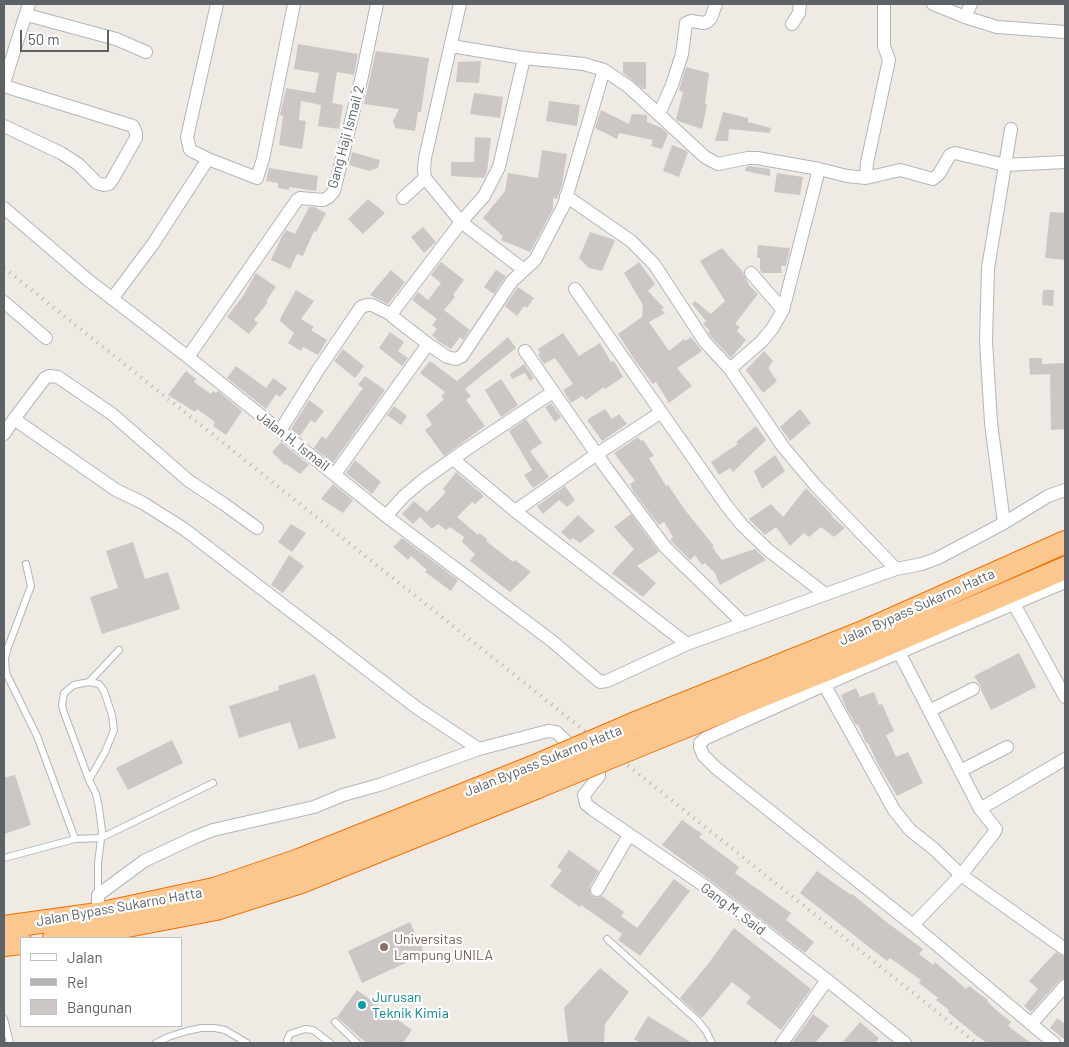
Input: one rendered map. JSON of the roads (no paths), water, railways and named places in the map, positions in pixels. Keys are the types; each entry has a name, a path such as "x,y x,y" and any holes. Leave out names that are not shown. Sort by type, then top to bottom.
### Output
{"highway":[{"name":"Jalan Bypass Sukarno Hatta","path":"62,937 216,909 301,882 1065,542"},
{"name":"Jalan Bypass Sukarno Hatta","path":"637,734 865,654 1065,568"},
{"name":"Jalan Bypass Sukarno Hatta","path":"4,927 98,904 214,889 534,777"},
{"path":"4,945 20,943"}],"street":[{"path":"217,4 187,137 190,150 257,178 263,159 294,4"},
{"name":"Gang Haji Ismail 2","path":"188,357 297,200 300,198 323,200 334,191 362,76 377,4"},
{"path":"460,4 425,158 425,178 464,220 524,270"},
{"path":"659,114 672,85 682,54 686,23 690,21 707,22 711,18 716,4"},
{"path":"792,24 799,13 800,4"},
{"path":"866,178 867,163 889,60 884,46 884,4"},
{"path":"933,4 997,27 1065,32"},
{"path":"965,17 971,4"},
{"path":"4,126 61,153 78,164 98,183 109,184 136,138 133,126 4,84 28,9 116,39 146,52"},
{"path":"451,46 524,58 584,64 604,70 629,87 705,157 718,164 758,158 847,176 866,178 900,170 933,179 939,174 950,156 956,153 1005,165 1065,162"},
{"path":"392,315 484,196 499,167 524,58"},
{"path":"280,431 318,370 362,307 367,304 392,315 428,344 448,357 456,359 462,356 512,281 535,260 564,205 604,70"},
{"path":"1004,523 990,423 986,342 988,268 1011,130"},
{"path":"112,299 153,244 208,159"},
{"path":"730,369 761,342 772,329 783,310 819,169"},
{"path":"403,198 425,178"},
{"path":"566,196 642,250 654,264 705,342 730,369 784,448 804,473 896,568"},
{"name":"Jalan H. Ismail","path":"4,208 112,299 188,357 386,516 552,641 600,682 608,681 687,644 896,568 922,564 938,558 1004,523 1048,496 1065,490"},
{"path":"751,273 783,310"},
{"path":"575,289 660,413 742,525 768,550 825,594"},
{"path":"4,302 46,338"},
{"path":"335,474 428,344"},
{"path":"525,351 596,454 665,547 744,624"},
{"path":"4,434 45,378 49,376 58,377 112,414 193,484 256,528"},
{"path":"386,516 404,496 423,480 553,392"},
{"path":"515,511 596,454 660,413"},
{"path":"14,419 116,490 142,503 184,529 417,708 479,749"},
{"path":"453,458 515,511 687,644"},
{"path":"1054,1043 913,925 716,768 701,751 700,743 706,738 899,652 1065,582"},
{"path":"1014,604 1065,697"},
{"path":"899,652 980,809 996,829 961,874 913,925"},
{"path":"825,686 894,810 910,830 961,874 1065,950"},
{"path":"930,711 973,689"},
{"name":"Gang M. Said","path":"479,749 552,731 556,732 599,772 599,776 584,795 586,804 708,889 827,980 905,1043"},
{"path":"960,771 1007,747"},
{"path":"98,904 144,862 166,850 213,830 314,806 479,749"},
{"path":"980,809 1065,759"},
{"path":"597,890 629,835"},
{"path":"782,1043 827,980"},
{"path":"1031,1024 1065,986"}],"lane":[{"path":"26,564 31,586 7,650 5,659 6,673 37,736 75,839"},
{"path":"89,682 119,650"},
{"path":"89,780 105,752 114,730 112,715 100,684 89,682 74,685 64,693 62,704 89,780 99,808 102,822 98,863 98,904"},
{"path":"4,858 75,839 101,838 213,783"},
{"path":"607,939 697,1020 706,1031 712,1043"},
{"path":"4,1019 10,1043"},
{"path":"335,1022 357,1043"},
{"path":"156,1043 187,1031 215,1028 225,1030 247,1043"},
{"path":"288,1043 287,1040 290,1034 304,1029 313,1030 330,1043"}],"railway":[{"path":"4,268 976,1043"}],"place":[{"name":"Universitas Lampung UNILA","path":"384,947"},
{"name":"Jurusan Teknik Kimia","path":"362,1005"}]}
